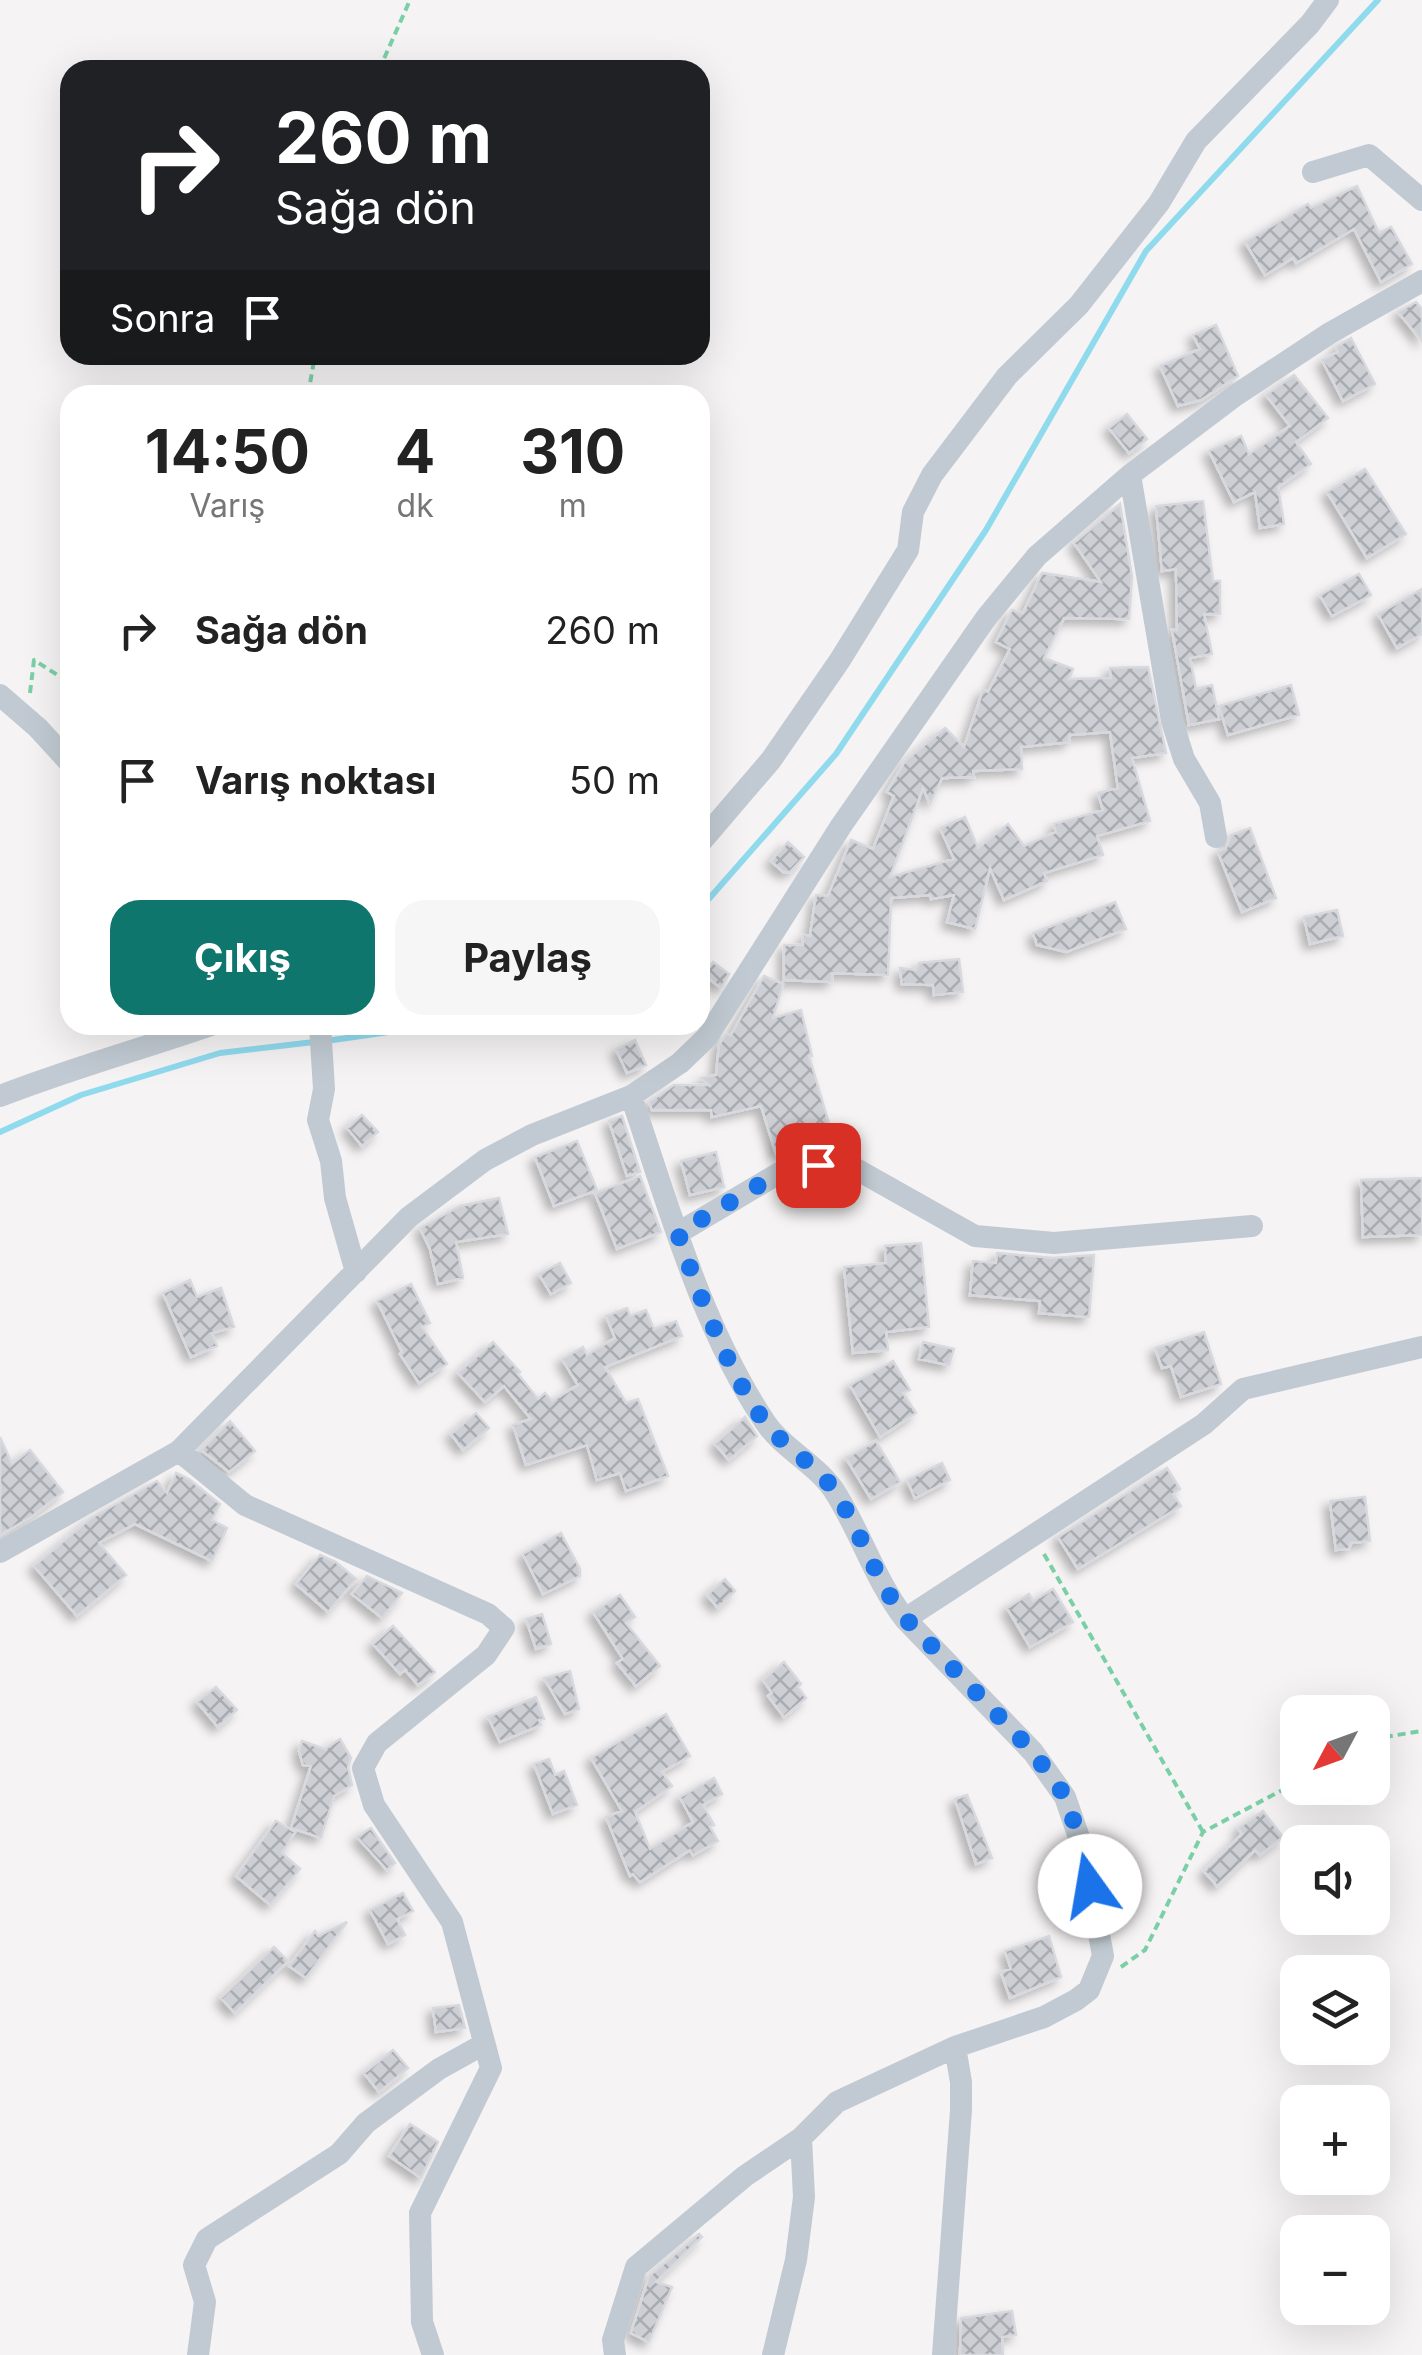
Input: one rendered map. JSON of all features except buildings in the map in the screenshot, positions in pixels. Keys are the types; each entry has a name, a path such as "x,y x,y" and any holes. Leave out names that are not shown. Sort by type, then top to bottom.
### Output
{"street":[{"path":"710,832 770,760 840,660 908,550 913,512 932,475 1007,376 1091,290 1159,203 1196,141 1310,24 1328,0"},
{"path":"1313,172 1370,155 1422,200"},
{"path":"710,1032 841,826 986,618 1037,556 1130,475 1251,385 1330,333 1422,281"},
{"path":"1130,475 1172,721 1184,759 1210,803 1216,837"},
{"path":"0,695 60,753"},
{"path":"0,1096 58,1073 182,1035"},
{"path":"0,1552 179,1450 409,1217 485,1160 532,1135 630,1096 680,1063 708,1035"},
{"path":"320,1038 324,1089 318,1120 356,1272"},
{"path":"615,2355 614,2340 636,2267 745,2176 801,2138 838,2102 954,2048 1044,2017 1089,1990 1102,1956 1084,1852 1065,1796 1033,1752 906,1619 888,1596 834,1489 767,1426 737,1376 678,1233 630,1096"},
{"path":"678,1233 781,1172 818,1165 856,1169 975,1236 1054,1243 1252,1226"},
{"path":"906,1619 1204,1424 1243,1389 1422,1347"},
{"path":"179,1450 245,1504 488,1614 504,1628 486,1655 377,1744 363,1768 374,1804 452,1922 491,2068 420,2212 422,2322 433,2355"},
{"path":"198,2355 205,2302 194,2265 207,2239 340,2154 366,2123 439,2069 484,2044"},
{"path":"942,2355 962,2110 954,2048"},
{"path":"773,2355 796,2260 802,2213 801,2138"}],"path":[{"path":"383,60 410,0"},
{"path":"26,718 34,660 60,677"},
{"path":"1034,1536 1203,1832"},
{"path":"1390,1736 1422,1730"},
{"path":"1089,1990 1145,1950 1203,1832 1280,1791"}],"waterway":[{"path":"710,898 836,754 986,530 1146,251 1378,0"},
{"path":"326,1041 368,1035"},
{"path":"0,1132 81,1095 220,1053 314,1042"}],"route":[{"path":"818,1165 781,1172 678,1233 687,1260 737,1376 767,1426 834,1489 888,1596 906,1619 1033,1752 1065,1796 1084,1852 1090,1886"}]}
